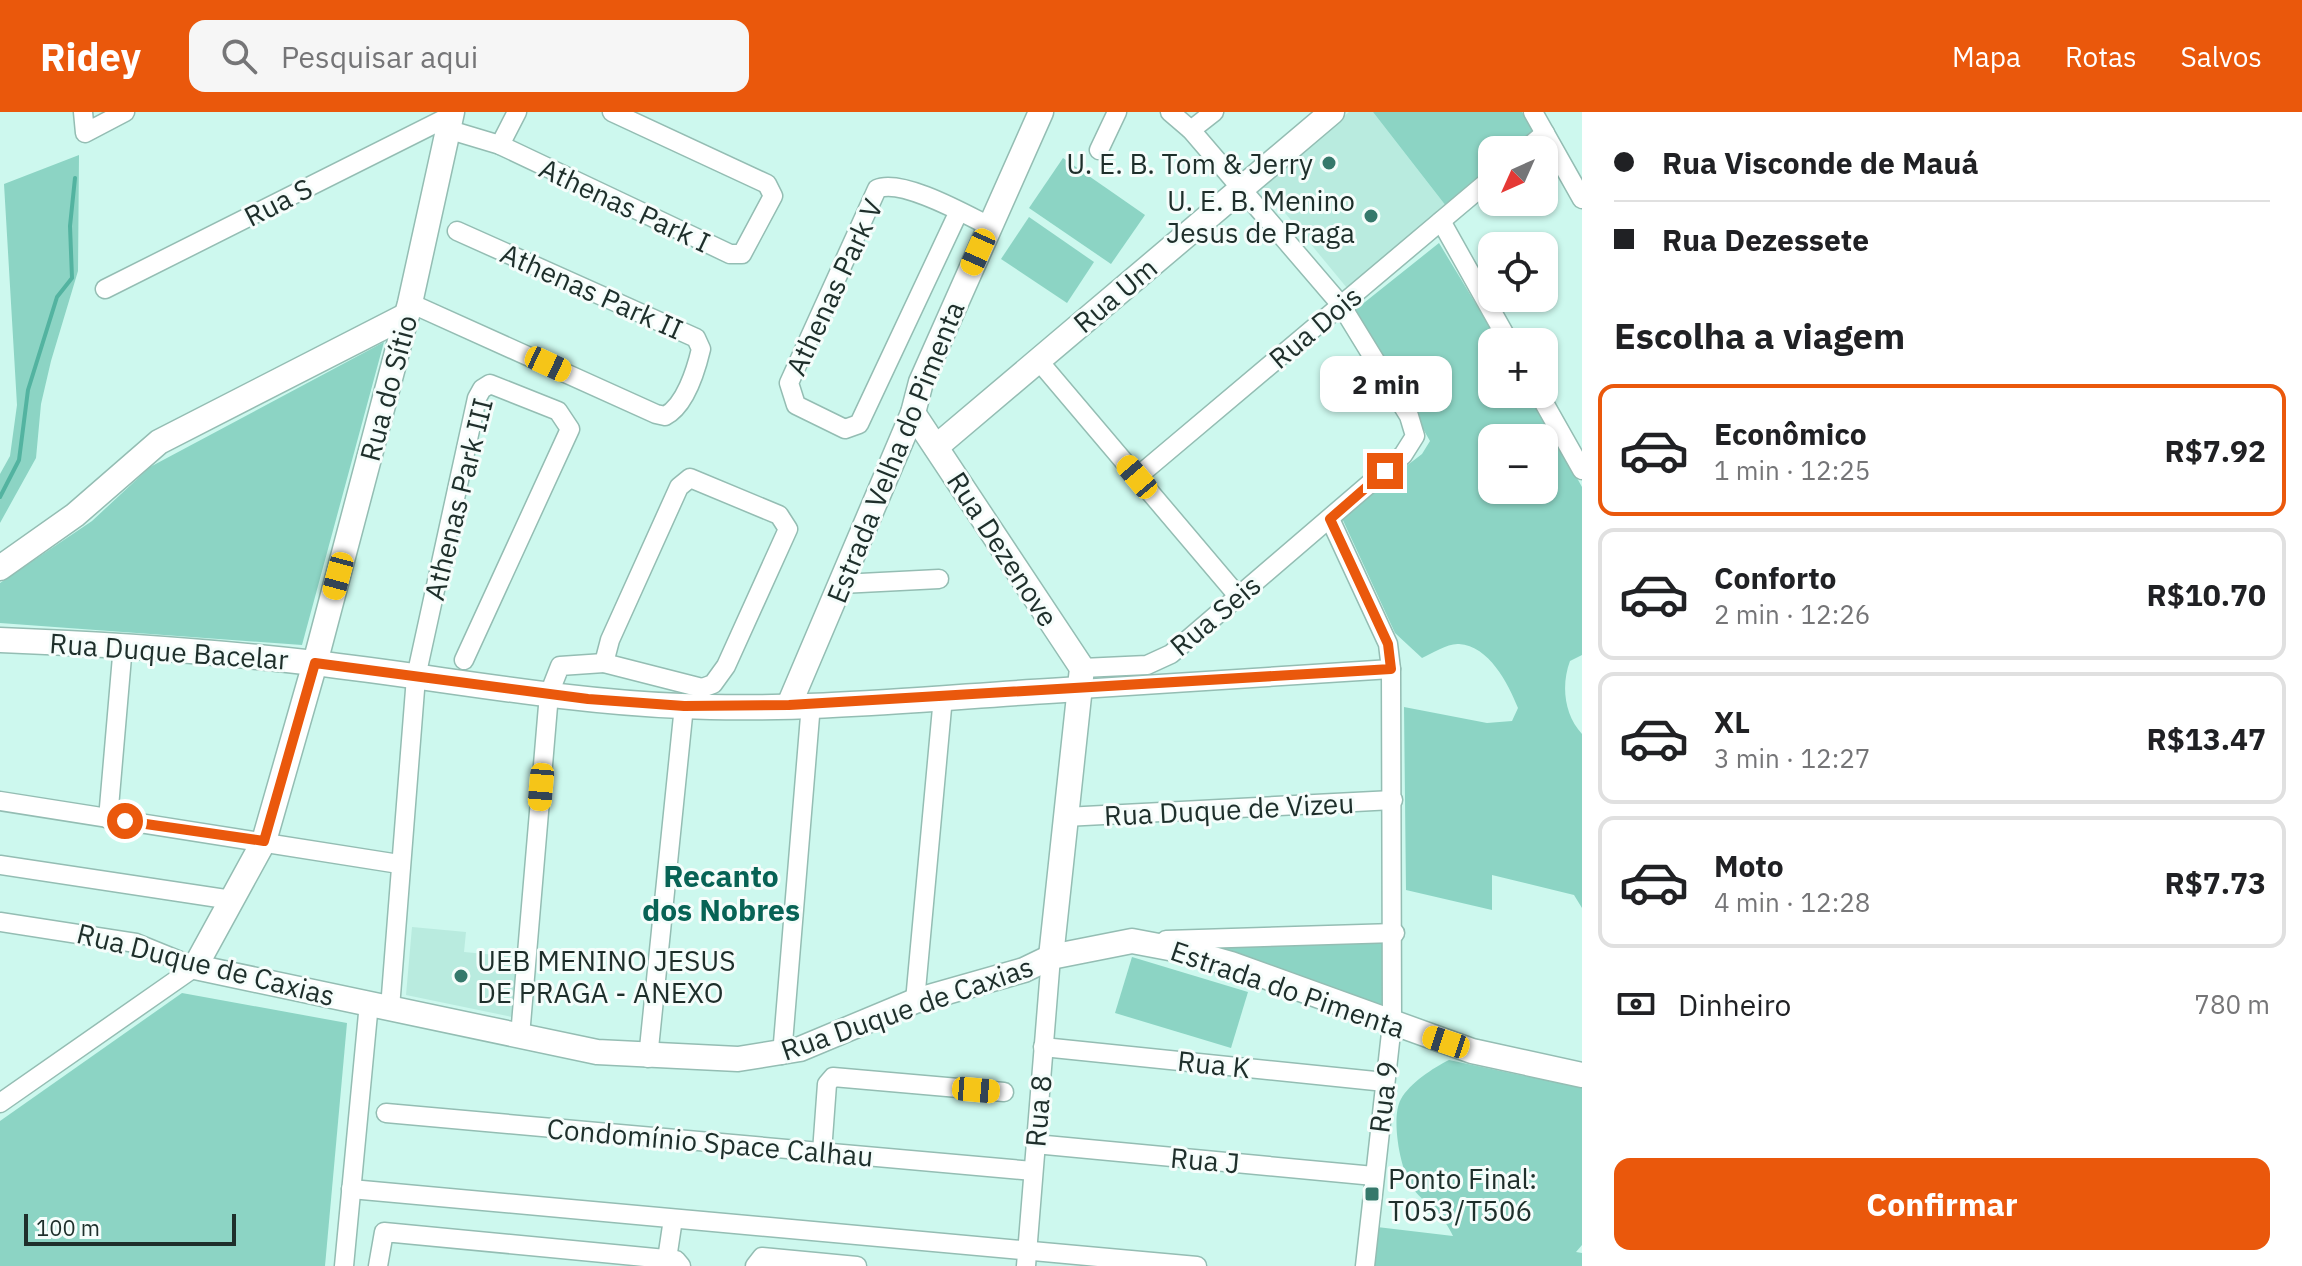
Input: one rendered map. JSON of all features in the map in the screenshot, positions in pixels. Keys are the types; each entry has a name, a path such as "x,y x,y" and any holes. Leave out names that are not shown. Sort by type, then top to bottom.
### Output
{"main road":[{"name":"Estrada Velha do Pimenta","path":"800,704 841,584 913,413 921,382 1041,112"},
{"name":"Rua Um","path":"936,447 1332,112"},
{"name":"Rua do Sítio","path":"195,967 264,841 409,309 451,119"},
{"path":"0,568 56,529 137,458 182,428 409,309"},
{"name":"Rua Dezenove","path":"913,413 1081,678"},
{"name":"Rua Duque Bacelar","path":"0,640 123,645 315,663 549,694 684,706 943,697 1081,678"},
{"path":"1051,957 1081,678"},
{"name":"Rua Duque de Caxias","path":"195,967 597,1052 648,1058 738,1059 782,1055 915,1001 1024,970 1051,957 1132,941"},
{"name":"Estrada do Pimenta","path":"1132,941 1231,964 1472,1051 1582,1075"}],"street":[{"path":"83,112 85,133 125,112"},
{"path":"500,145 517,112"},
{"name":"Athenas Park I","path":"451,119 730,254 742,254 773,196 767,184 612,112"},
{"path":"1099,150 1117,112"},
{"path":"1170,112 1191,130 1341,305"},
{"path":"1191,130 1214,112"},
{"path":"1533,112 1582,199"},
{"name":"Rua S","path":"105,289 451,119"},
{"path":"1541,136 1545,133"},
{"name":"Athenas Park V","path":"959,211 859,424 845,429 796,405 789,391 789,383 877,189 893,185 959,211 989,226"},
{"name":"Rua Dois","path":"1137,477 1478,190"},
{"path":"1441,221 1501,328"},
{"name":"Athenas Park II","path":"409,309 656,414 665,416 680,403 701,349 696,338 457,231"},
{"name":"Rua Seis","path":"1081,678 1161,660 1403,455 1415,436 1409,416 1341,305"},
{"path":"1038,360 1238,596"},
{"name":"Athenas Park III","path":"416,677 477,398 482,389 490,384 558,411 570,429 464,660"},
{"path":"1547,408 1582,470"},
{"path":"520,1036 549,694 560,666 604,663 702,688 713,684 726,666 786,536 785,521 697,479 683,482 610,640 604,663"},
{"name":"Rua 9","path":"1330,519 1388,644 1391,669 1395,933 1392,1024 1365,1266"},
{"path":"841,584 939,579"},
{"path":"108,819 123,645"},
{"name":"Rua Duque Bacelar","path":"1081,678 1391,669"},
{"path":"344,1266 351,1189 399,864 416,677"},
{"path":"915,1001 943,697"},
{"path":"782,1055 800,704"},
{"path":"648,1058 684,706"},
{"name":"Rua Duque de Vizeu","path":"1065,817 1393,800"},
{"path":"0,801 399,864"},
{"path":"0,865 232,900"},
{"name":"Rua Duque de Caxias","path":"0,922 136,943 195,967"},
{"name":"Rua Duque de Caxias","path":"1132,941 1395,933"},
{"name":"Rua 8","path":"1026,1258 1051,957"},
{"path":"0,1103 195,967"},
{"name":"Rua K","path":"1043,1047 1385,1082"},
{"path":"822,1152 827,1084 833,1077 1004,1092"},
{"name":"Condomínio Space Calhau","path":"386,1113 1033,1171"},
{"name":"Rua J","path":"1035,1144 1374,1176"},
{"path":"351,1189 642,1222 673,1219 1026,1258 1197,1266"},
{"path":"378,1266 384,1232 674,1262 673,1219"},
{"path":"755,1266 762,1257 857,1266"}],"shaded area":[{"name":"U. E. B. Menino Jesus de Praga","path":"1349,112 1373,112 1446,206 1347,288 1262,185"},
{"path":"1373,112 1522,112 1533,131 1527,136 1478,136 1478,178 1446,206"},
{"path":"79,155 78,271 41,404 36,458 0,523 0,474 10,456 17,405 4,184"},
{"path":"1063,158 1145,215 1111,264 1029,208"},
{"path":"1029,217 1094,262 1067,303 1001,259"},
{"path":"1439,243 1478,312 1491,328 1478,328 1478,408 1538,408 1547,424 1478,424 1478,504 1558,504 1558,444 1582,487 1582,655 1570,661 1565,690 1571,718 1582,734 1582,908 1574,895 1492,875 1492,910 1406,890 1404,707 1487,723 1512,721 1518,708 1503,677 1479,651 1455,644 1422,658 1395,633 1341,516 1422,454 1430,441 1355,310"},
{"path":"384,342 302,645 0,623 0,583 92,521 150,467"},
{"name":"UEB MENINO JESUS DE PRAGA - ANEXO","path":"412,927 466,932 464,952 517,957 512,1017 406,995"},
{"path":"1383,940 1385,1014 1207,946"},
{"path":"1132,957 1248,992 1231,1048 1115,1013"},
{"path":"182,993 347,1023 325,1266 0,1266 0,1121"},
{"path":"1449,1060 1582,1088 1582,1245 1576,1252 1582,1253 1582,1266 1374,1266 1377,1227 1453,1236 1445,1222 1413,1189 1401,1159 1397,1132 1398,1108 1405,1093 1422,1076"}],"waterway":[{"path":"0,497 19,460 28,390 57,297 72,278 70,226 75,178"}],"place":[{"name":"U. E. B. Tom & Jerry","path":"1329,163"},
{"name":"U. E. B. Menino Jesus de Praga","path":"1371,216"},
{"name":"UEB MENINO JESUS DE PRAGA - ANEXO","path":"461,976"},
{"name":"Ponto Final: T053/T506","path":"1372,1194"}],"district":[{"name":"Recanto dos Nobres","path":"721,892"}],"route":[{"path":"125,821 264,841 315,663 588,699 684,706 789,705 1391,669 1388,644 1330,519 1385,471"}]}
